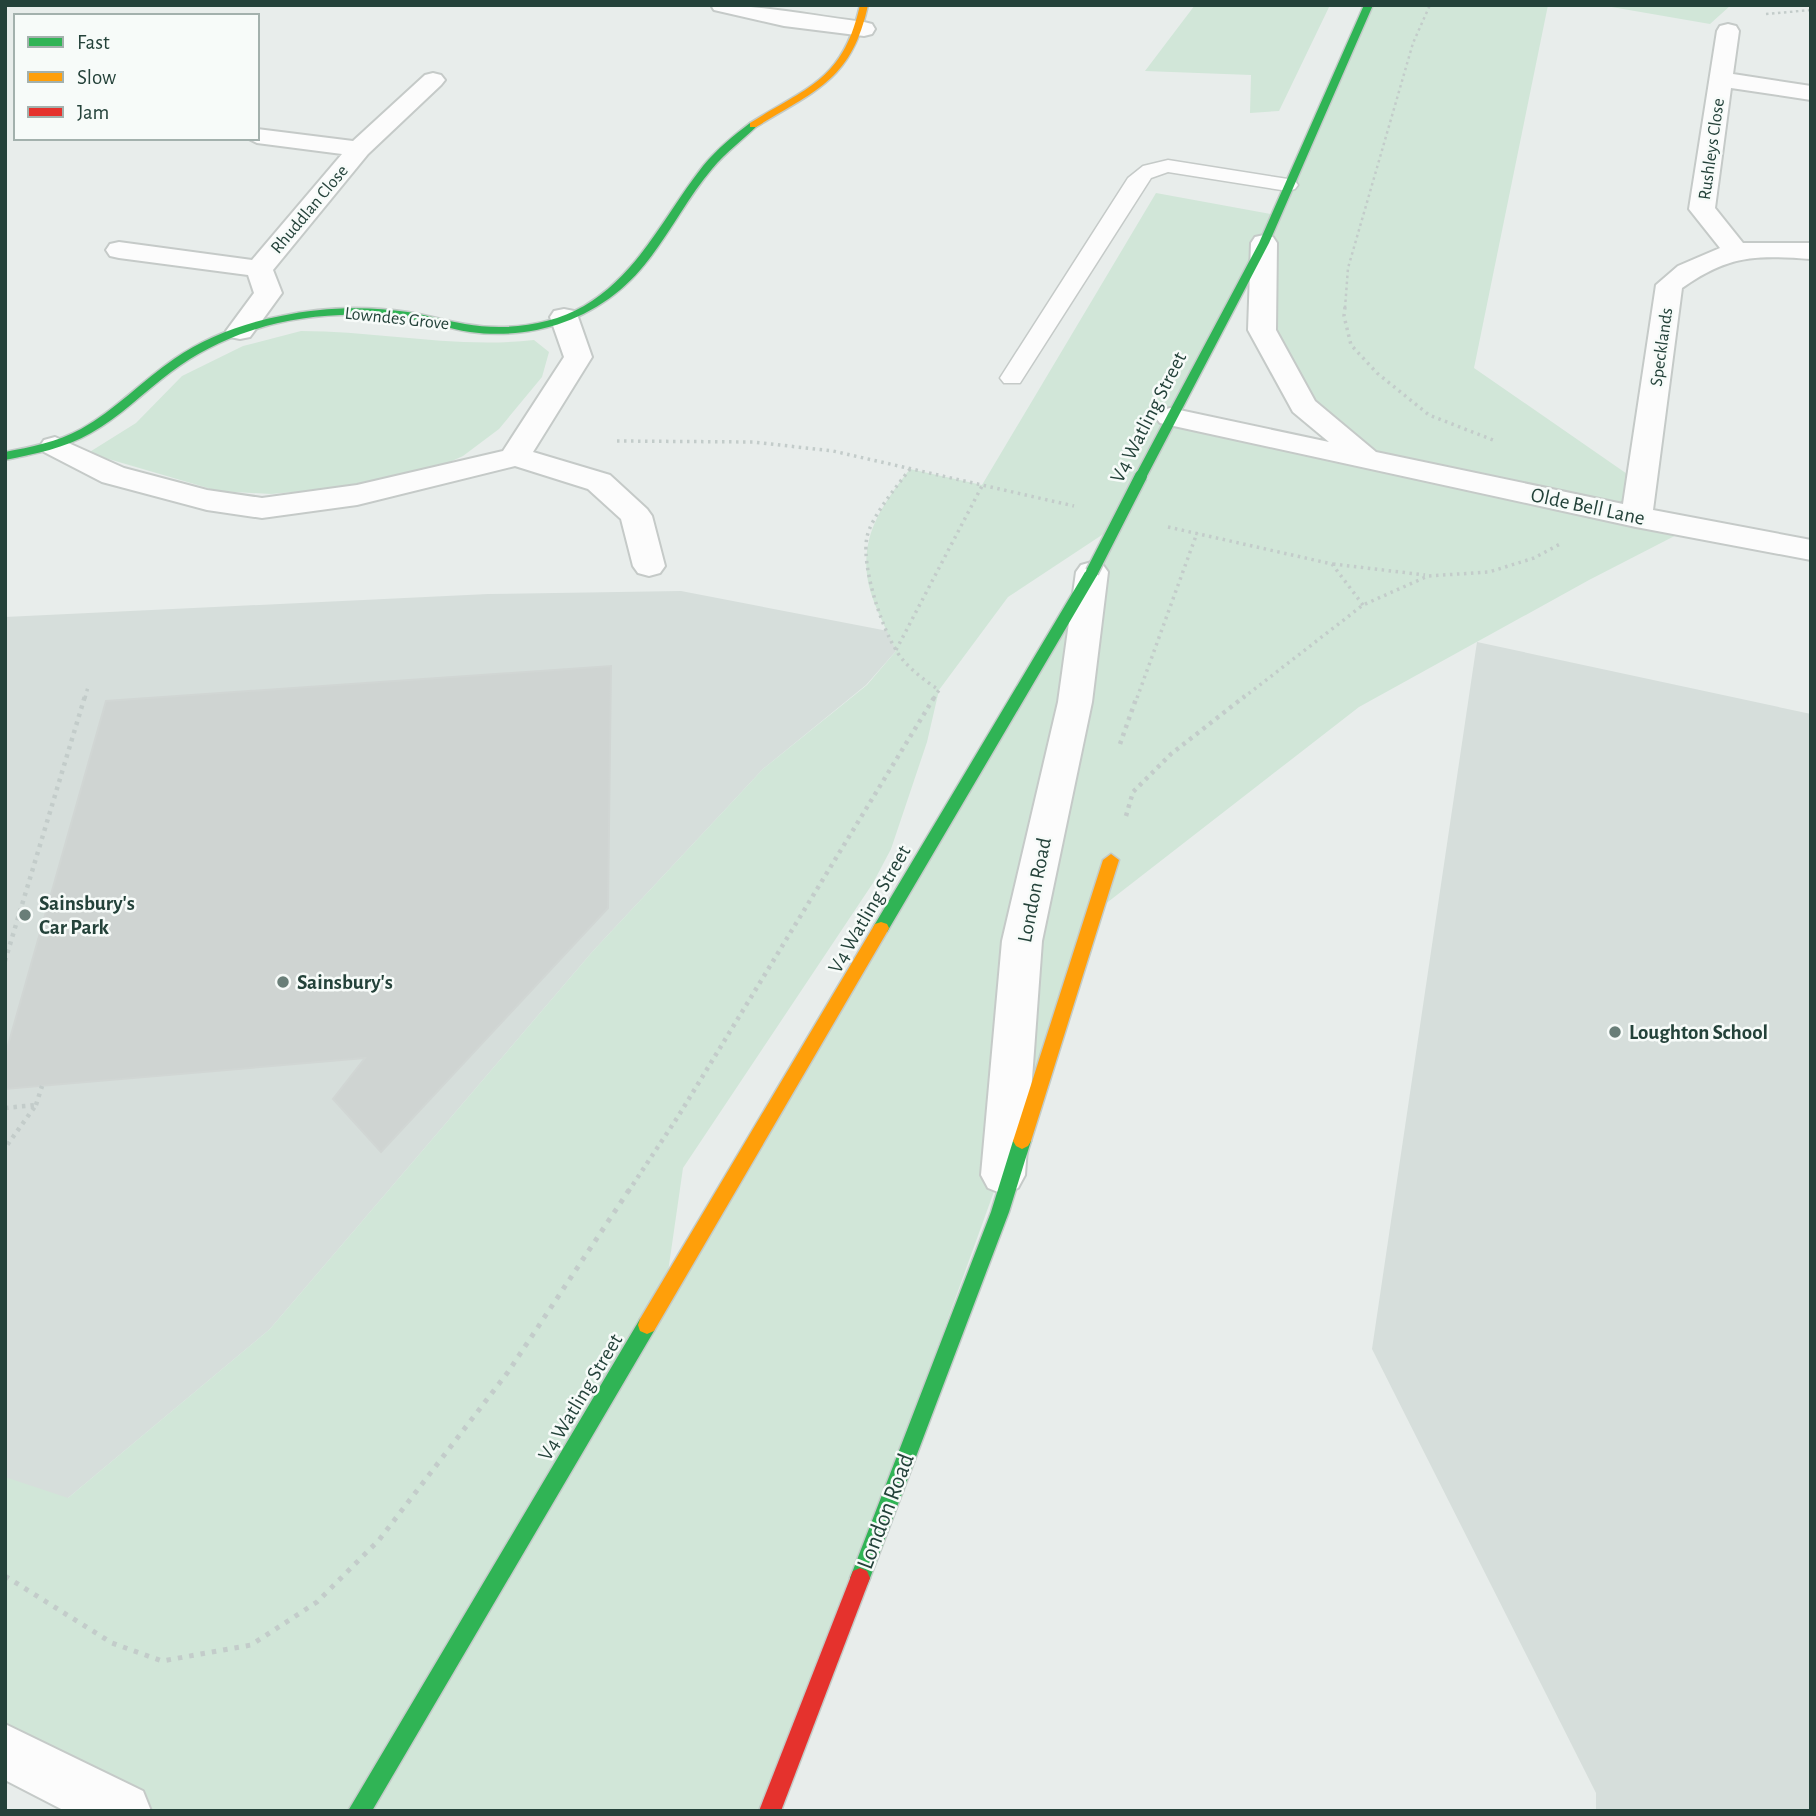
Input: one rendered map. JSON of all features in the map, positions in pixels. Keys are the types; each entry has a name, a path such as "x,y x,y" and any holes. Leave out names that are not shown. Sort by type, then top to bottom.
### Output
{"street":[{"path":"722,5 783,19 864,29"},
{"name":"Lowndes Grove","path":"5,456 55,446 98,425 188,354 240,331 299,315 351,311 407,316 491,330 564,317 589,307 618,287 714,157 739,134 804,96 848,62 864,29 864,5"},
{"name":"V4 Watling Street","path":"359,1811 1092,572 1170,417 1264,243 1369,5"},
{"name":"Rushleys Close","path":"1728,31 1702,209 1735,250"},
{"name":"Rushleys Close","path":"1721,79 1811,93"},
{"name":"Rhuddlan Close","path":"259,270 359,149 433,80"},
{"name":"Rhuddlan Close","path":"259,136 359,149"},
{"name":"Olde Bell Lane","path":"1264,243 1262,330 1303,406 1367,458"},
{"name":"Specklands","path":"1636,517 1643,485 1670,285 1699,263 1735,250 1776,248 1811,251"},
{"name":"Rhuddlan Close","path":"119,250 259,270"},
{"name":"Rhuddlan Close","path":"240,331 268,293 259,270"},
{"path":"518,452 578,357 564,317"},
{"name":"Olde Bell Lane","path":"1170,417 1636,517 1811,550"},
{"path":"55,446 113,475 207,500 262,508 357,495 518,452 599,482 636,516 649,566"},
{"name":"London Road","path":"1000,1212 1022,941 1075,702 1092,572"},
{"name":"London Road","path":"770,1811 1000,1212 1111,860"},
{"path":"5,1751 124,1811"}],"lane":[{"path":"1012,377 1124,205 1139,175 1151,168 1168,166 1288,185"}],"path":[{"path":"518,452 617,441 753,442 833,451 1080,508"},
{"path":"5,1576 113,1643 162,1661 251,1645 317,1602 379,1540 508,1372 679,1115 939,690 925,681 896,651 869,586 867,537 887,499 910,469"},
{"path":"896,651 982,485"},
{"path":"1158,525 1332,564 1428,576"},
{"path":"1117,752 1197,533"},
{"path":"1332,564 1363,605"},
{"path":"5,961 88,687"},
{"path":"5,1148 36,1105 42,1086"},
{"path":"5,1108 36,1105"}],"shaded area":[{"path":"681,591 888,631 896,651 866,685 763,769 593,951 270,1329 68,1498 5,1624 5,617 488,594"},
{"name":"Loughton School","path":"1477,642 1811,714 1811,1811 1596,1811 1596,1793 1372,1349"}],"green space":[{"path":"1195,5 1330,5 1279,111 1250,113 1251,75 1145,71"},
{"path":"1369,5 1548,5 1474,368 1643,485 1636,517 1692,527 1589,580 1359,707 1095,912 770,1811 124,1811 5,1751 5,1477 68,1498 270,1329 593,951 763,769 867,685 896,651 874,602 866,568 870,537 882,509 910,469 982,485 1156,193 1276,215","holes":["1264,245 1262,330 1303,406 1365,458 1170,416","1114,527 665,1293 683,1168 873,883 891,849 927,742 939,690 1008,597"]},
{"path":"1600,5 1731,5 1710,24"},
{"path":"301,331 446,341 534,340 549,352 542,377 499,429 463,456 430,471 341,488 271,494 218,491 88,453 136,423 182,376 243,346"}],"building":[{"name":"Sainsbury's","path":"611,666 608,908 381,1152 333,1099 365,1058 5,1089 5,1056 106,701"}],"traffic: fast":[{"path":"1141,476 1264,243 1369,5"},
{"path":"5,456 47,447 76,436 107,418 192,352 235,332 281,319 312,314 376,312 415,316 469,328 499,330 530,327 575,315 613,290 635,269 708,167 729,144 753,125"},
{"path":"1092,572 1141,476"},
{"path":"881,928 1092,572"},
{"path":"860,1578 1000,1212 1022,1141"},
{"path":"359,1811 647,1325"}],"traffic: slow":[{"path":"753,125 810,91 839,67 850,51 864,5"},
{"path":"1022,1141 1111,860"},
{"path":"647,1325 881,928"}],"traffic: jam":[{"path":"770,1811 860,1578"}],"place":[{"name":"Sainsbury's Car Park","path":"25,915"},
{"name":"Sainsbury's","path":"283,982"},
{"name":"Loughton School","path":"1615,1032"}]}
